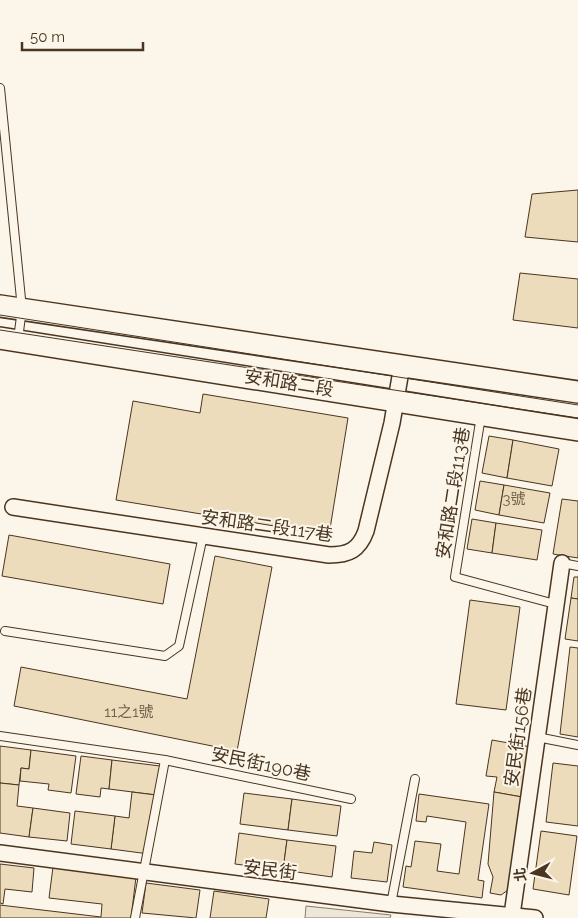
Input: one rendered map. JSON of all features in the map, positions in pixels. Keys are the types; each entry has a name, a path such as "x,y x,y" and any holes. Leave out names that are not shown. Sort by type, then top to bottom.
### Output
{"main road":[{"name":"安和路二段","path":"0,306 402,364 578,392"},
{"name":"安和路二段","path":"9,340 578,430"}],"street":[{"name":"安和路二段117巷","path":"12,507 329,555 343,555 354,551 362,542 366,530 396,400 402,364"},
{"name":"安民街156巷","path":"512,915 562,563"},
{"name":"安民街","path":"0,853 391,904 535,918"}],"lane":[{"path":"0,88 22,309 9,340"},
{"name":"安和路二段113巷","path":"481,414 455,577 555,604"},
{"path":"5,631 165,656 179,646 203,536"},
{"path":"562,563 578,566"},
{"name":"安民街190巷","path":"0,736 165,760 350,799"},
{"path":"537,737 578,745"},
{"path":"135,918 165,760"},
{"path":"391,904 416,779"}],"shaded area":[{"path":"306,906 391,915 390,918 305,918"}],"building":[{"path":"578,190 578,242 525,237 532,194"},
{"path":"520,273 578,279 578,328 513,320"},
{"path":"203,394 348,418 329,535 116,500 133,401 200,413"},
{"path":"489,436 513,440 507,478 482,473"},
{"path":"513,440 559,449 552,486 507,478"},
{"path":"480,481 504,485 499,515 475,510"},
{"path":"504,485 550,493 544,523 499,515"},
{"path":"562,499 578,501 578,558 553,554"},
{"path":"472,519 496,523 492,553 467,549"},
{"path":"496,523 542,530 537,560 492,553"},
{"path":"9,535 170,564 163,604 2,576"},
{"path":"215,556 272,567 237,751 14,706 21,667 187,699"},
{"path":"574,577 578,577 578,599 571,598"},
{"path":"571,598 578,599 578,641 565,639"},
{"path":"470,600 520,607 506,710 456,704"},
{"path":"570,647 578,648 578,737 560,734"},
{"path":"492,740 531,747 522,797 494,792 497,777 486,776"},
{"path":"0,746 31,750 29,769 21,768 19,785 0,783"},
{"path":"31,750 76,756 71,793 48,790 49,784 20,781 21,768 29,769"},
{"path":"81,756 112,760 109,789 101,788 100,797 76,794"},
{"path":"112,760 160,766 156,795 109,789"},
{"path":"553,763 578,766 578,826 546,822"},
{"path":"0,783 19,785 17,806 33,808 29,837 0,833"},
{"path":"132,792 156,795 149,854 111,849 115,816 129,818"},
{"path":"494,792 522,797 510,882 508,890 501,895 490,893 493,877 488,864"},
{"path":"244,793 292,799 288,830 240,824"},
{"path":"419,794 489,804 478,880 484,881 482,898 403,887 406,866 411,867 415,841 441,844 437,871 459,874 466,822 427,816 426,822 416,821"},
{"path":"292,799 341,806 337,836 288,830"},
{"path":"33,808 70,813 67,841 29,837"},
{"path":"75,811 115,816 111,849 71,844"},
{"path":"541,831 577,836 569,895 533,889"},
{"path":"239,833 287,840 283,870 235,864"},
{"path":"287,840 336,846 332,877 283,870"},
{"path":"374,842 392,845 387,882 351,878 354,851 372,853"},
{"path":"0,864 34,868 32,892 5,889 3,904 0,903"},
{"path":"53,867 136,877 131,918 0,918 0,905 101,917 102,904 49,898"},
{"path":"146,883 200,890 196,918 142,913"},
{"path":"214,891 269,899 266,918 210,918"}],"tram line":[{"path":"0,315 578,405"},
{"path":"0,330 578,418"}]}
